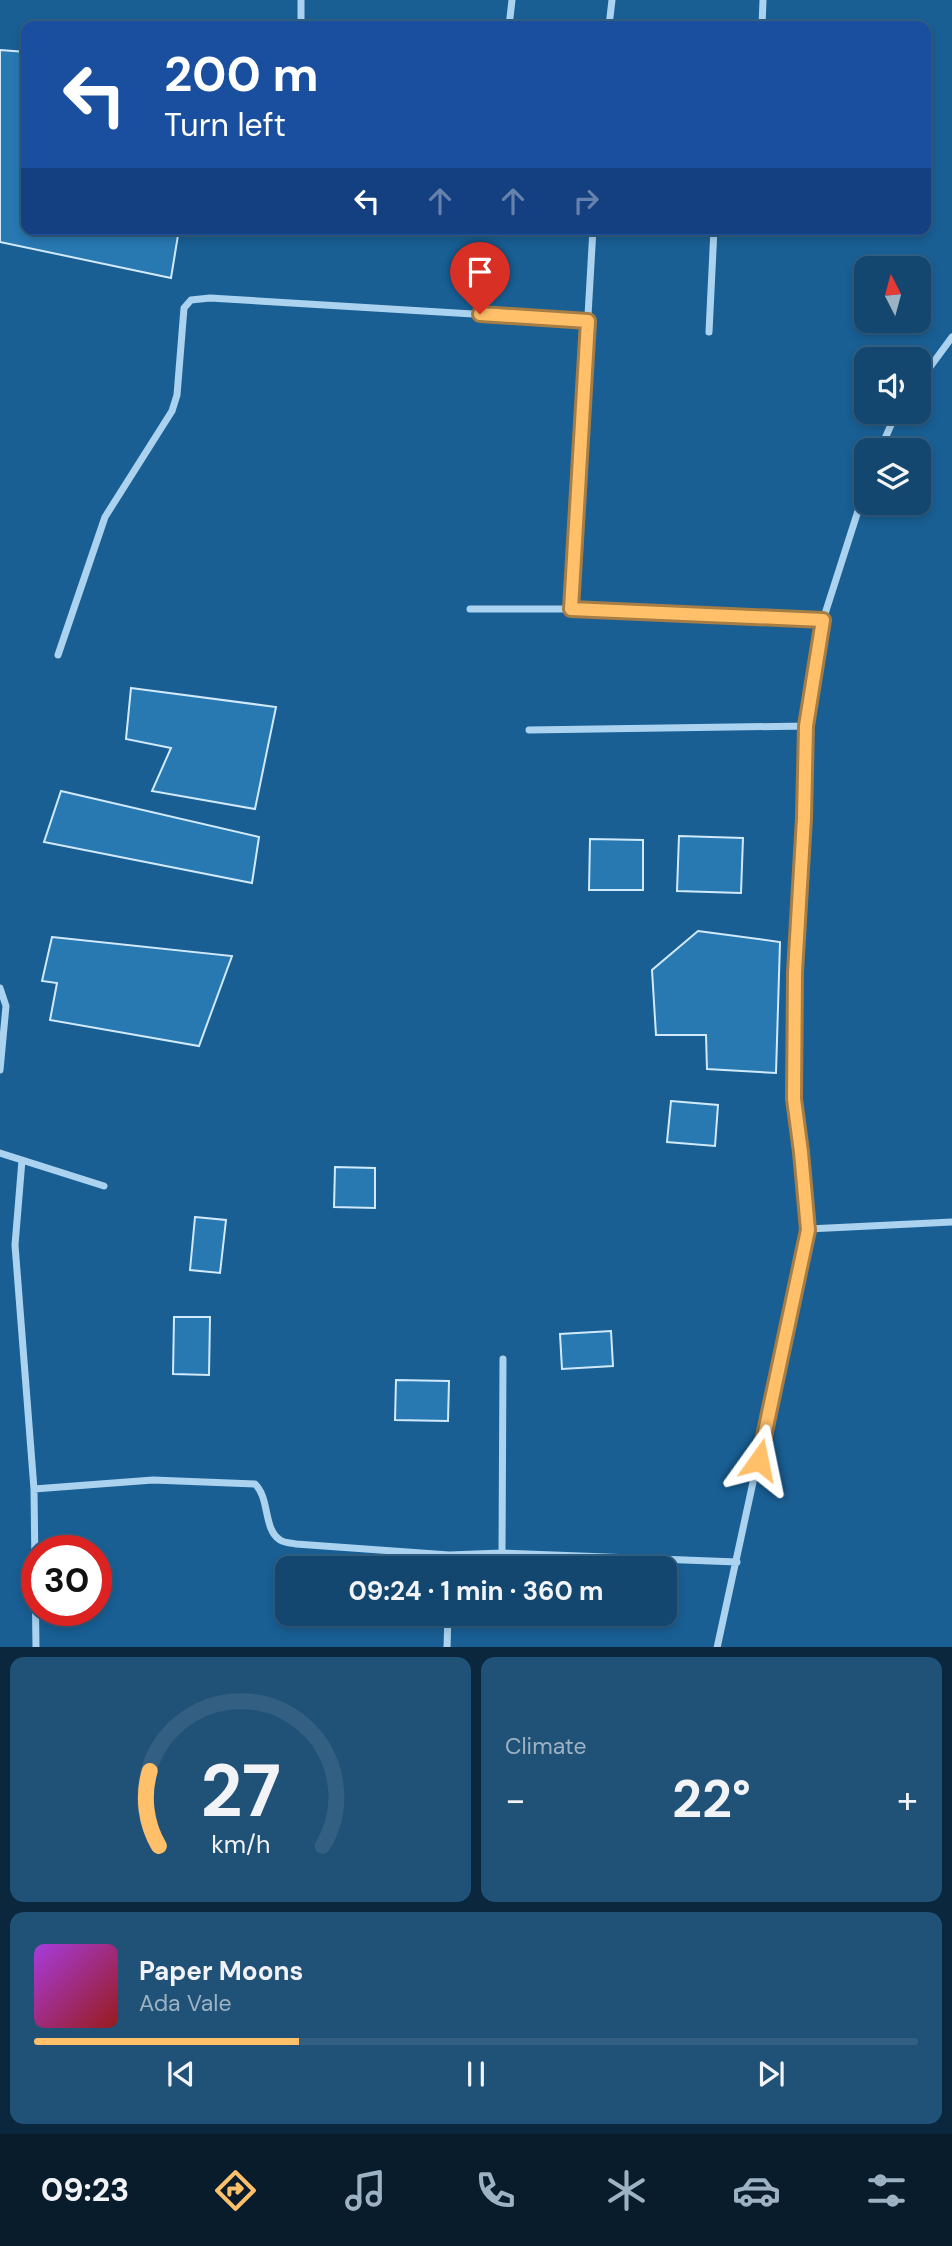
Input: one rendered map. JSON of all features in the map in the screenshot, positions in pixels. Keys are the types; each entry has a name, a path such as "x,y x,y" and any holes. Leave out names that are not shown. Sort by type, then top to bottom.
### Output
{"street":[{"path":"301,0 301,21"},
{"path":"510,21 512,0"},
{"path":"610,21 612,0"},
{"path":"762,21 763,0"},
{"path":"571,609 593,235"},
{"path":"709,332 714,235"},
{"path":"58,655 105,517 172,411 177,395 184,308 191,300 223,299 588,321"},
{"path":"931,366 952,337"},
{"path":"717,1647 808,1230 794,1099 795,972 804,818 806,726 823,620 857,515"},
{"path":"470,609 571,609 823,620"},
{"path":"529,730 806,726"},
{"path":"0,988 6,1006 0,1070"},
{"path":"0,1153 104,1186"},
{"path":"22,1160 15,1245 34,1489 36,1647"},
{"path":"808,1230 952,1222"},
{"path":"502,1553 503,1359"},
{"path":"34,1489 153,1480 255,1485 261,1490 273,1532 280,1541 296,1544 449,1555 502,1553 737,1562"},
{"path":"447,1647 448,1626"}],"building":[{"path":"0,50 21,52 21,235 178,235 171,278 0,242"},
{"path":"131,688 276,707 255,809 152,791 171,748 126,739"},
{"path":"61,791 259,837 252,883 44,842"},
{"path":"679,836 743,838 741,893 677,891"},
{"path":"590,839 643,840 643,890 589,890"},
{"path":"698,931 780,942 776,1073 707,1069 706,1035 656,1035 652,970"},
{"path":"52,937 232,956 199,1046 50,1020 57,983 42,981"},
{"path":"671,1101 718,1105 715,1146 667,1142"},
{"path":"335,1167 375,1168 375,1208 334,1207"},
{"path":"195,1217 226,1220 220,1273 190,1270"},
{"path":"174,1317 210,1317 209,1375 173,1374"},
{"path":"611,1331 613,1366 562,1369 560,1334"},
{"path":"396,1380 449,1381 448,1421 395,1420"}],"route":[{"path":"480,314 588,321 571,609 823,620 806,726 804,818 795,972 794,1099 808,1230 759,1460"}]}
